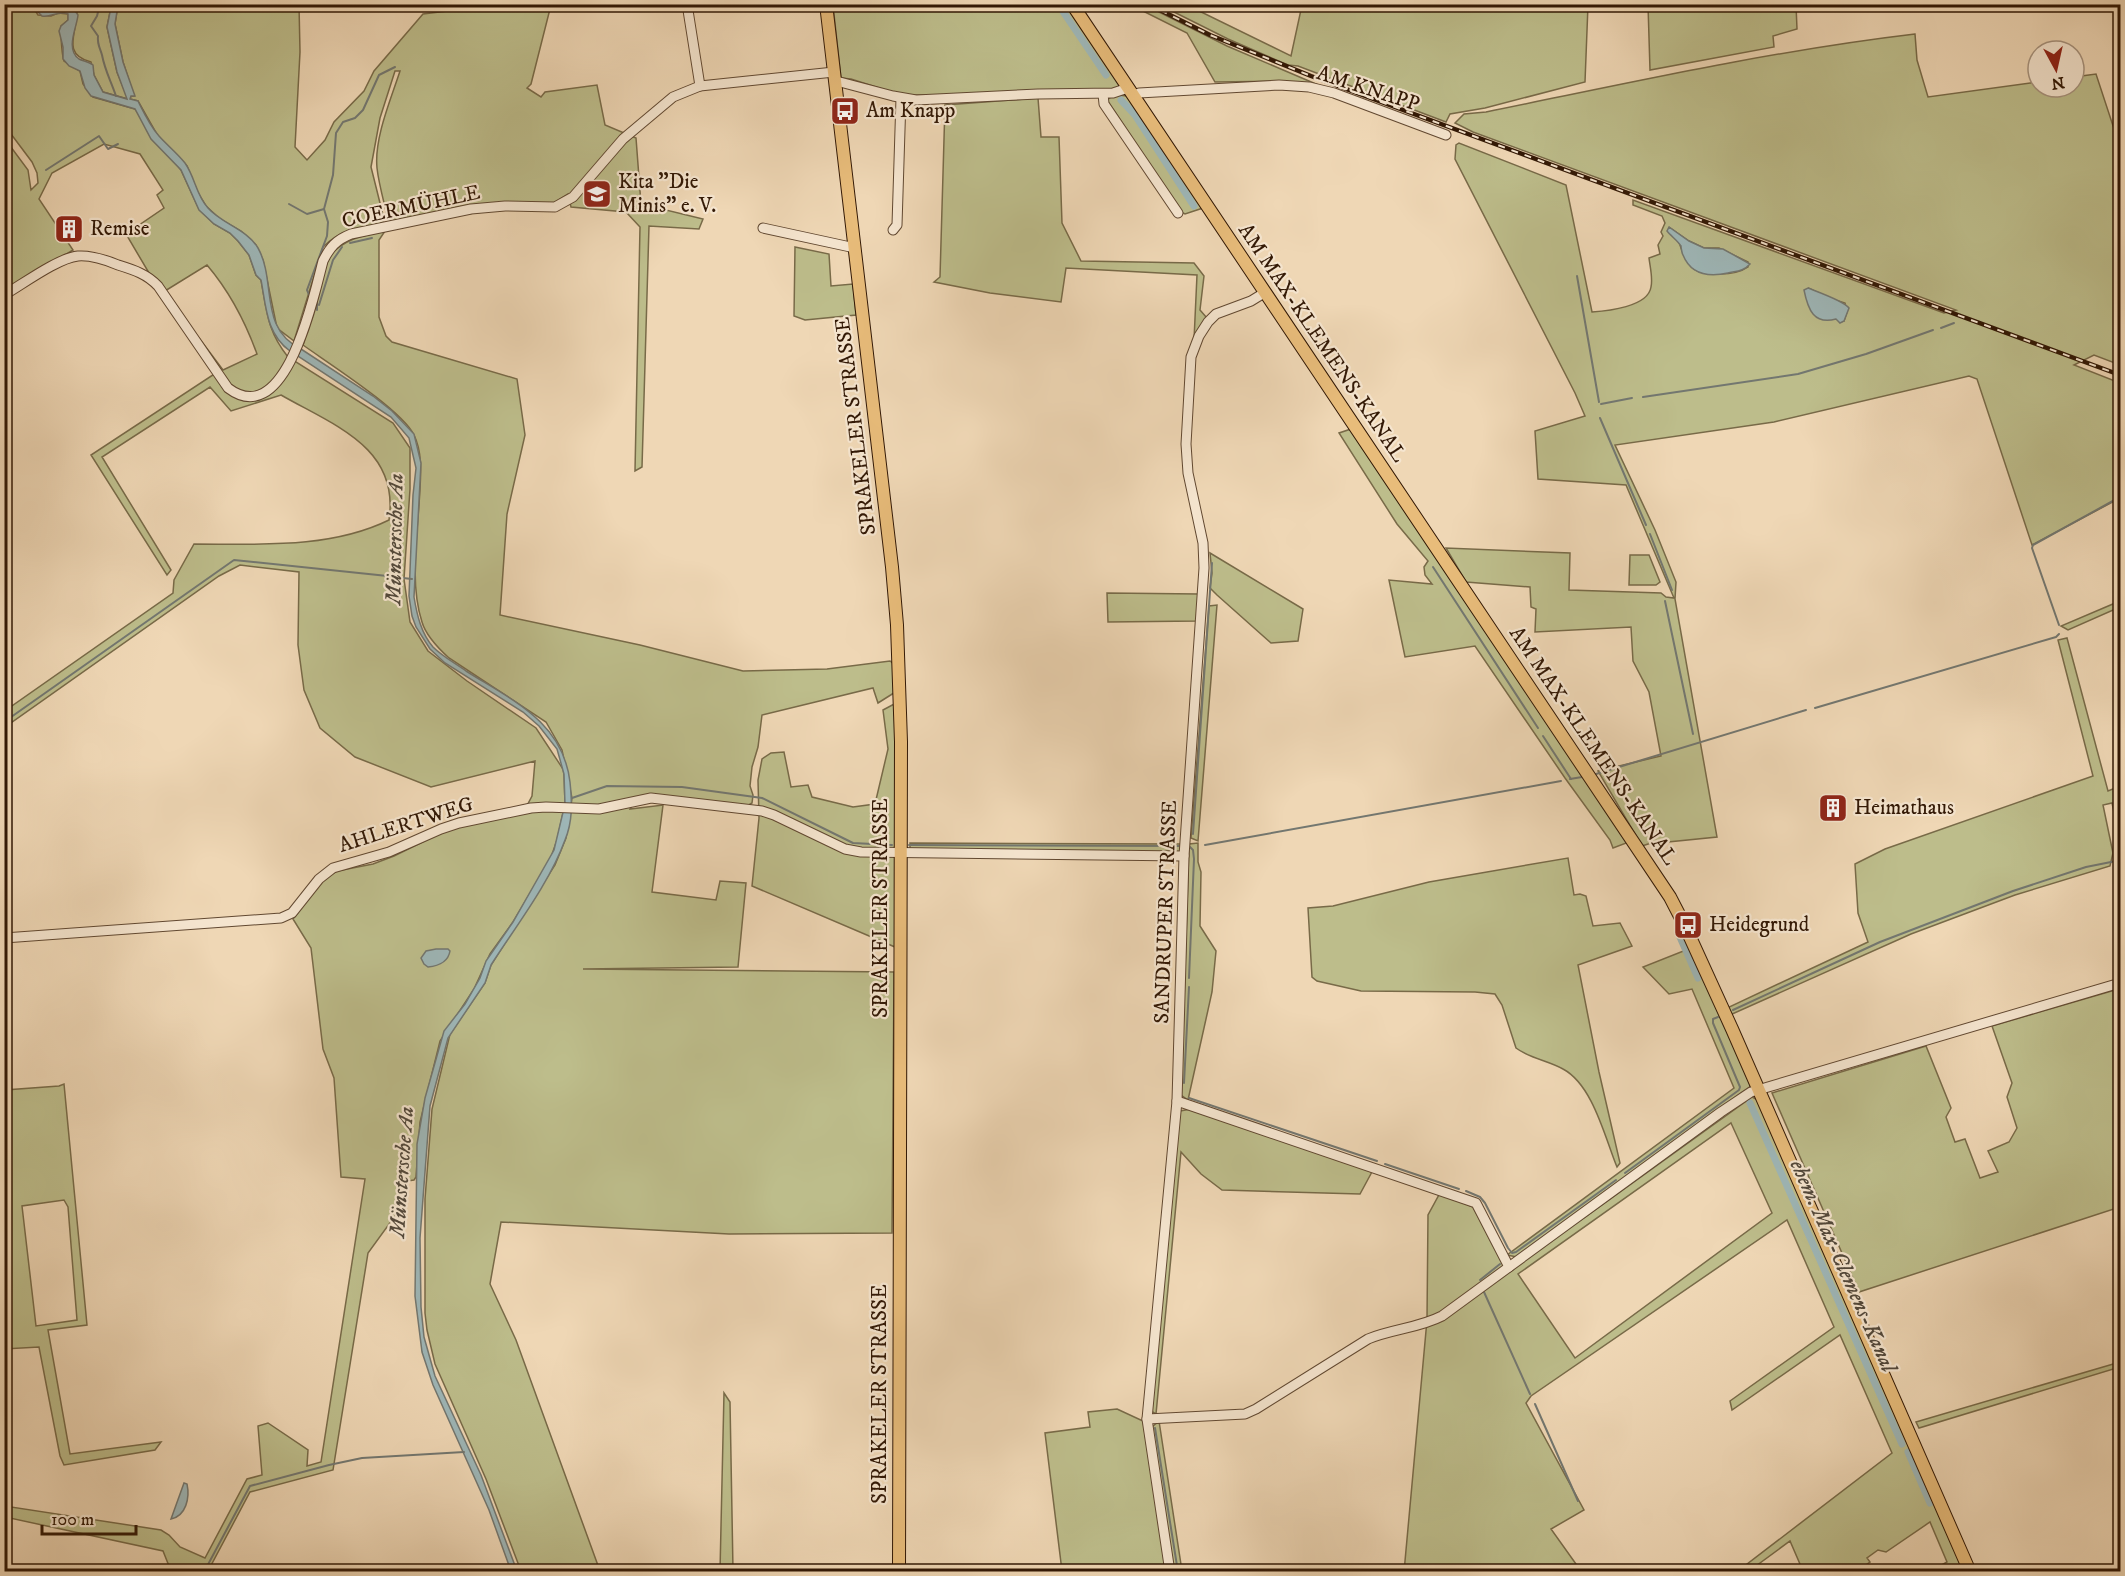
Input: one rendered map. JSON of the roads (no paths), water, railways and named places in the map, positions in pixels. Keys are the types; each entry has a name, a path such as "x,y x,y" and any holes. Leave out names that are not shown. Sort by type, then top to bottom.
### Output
{"main road":[{"name":"SPRAKELER STRASSE","path":"826,4 897,625 901,742 899,1572"},
{"name":"AM MAX-KLEMENS-KANAL","path":"1072,4 1670,897 1758,1090 1970,1572"}],"street":[{"path":"687,4 700,86"},
{"name":"COERMÜHLE","path":"4,295 63,260 75,256 93,257 131,269 150,277 228,388 247,397 259,395 279,380 293,358 329,249 338,240 351,234 471,209 505,206 555,207 573,197 623,139 673,97 700,86 834,77"},
{"name":"AM KNAPP","path":"834,77 840,82 901,98 924,100 1052,94 1139,93 1257,86 1309,87 1334,93 1446,135"},
{"path":"1103,94 1104,104 1178,213"},
{"path":"893,230 897,225 901,98"},
{"path":"764,228 855,248"},
{"name":"SANDRUPER STRASSE","path":"1170,1572 1147,1419 1177,1101 1185,849 1205,553 1188,473 1186,444 1191,357 1199,336 1216,314 1251,301 1264,293"},
{"name":"AHLERTWEG","path":"4,938 281,918 292,913 319,879 339,866 389,852 450,826 531,808 556,807 579,810 607,808 651,798 774,814 845,849 861,852 900,854 1185,849"},
{"path":"1147,1419 1245,1414 1368,1339 1426,1324 1443,1316 1720,1112 1758,1090 2121,983"},
{"path":"1177,1101 1476,1203 1509,1267"}],"water":[{"path":"31,5 42,5 48,10 61,5 71,5 78,15 72,44 75,55 93,65 94,75 103,92 127,99 117,72 107,27 110,12 114,5 118,5 115,24 123,62 135,96 131,96 130,99 138,101 156,132 185,163 208,208 248,236 258,248 264,261 270,303 279,329 288,340 373,396 392,411 414,434 421,463 414,597 425,636 445,657 533,715 557,743 565,761 571,797 568,833 541,889 491,965 485,983 448,1038 430,1106 420,1238 424,1337 435,1376 481,1475 517,1571 511,1571 489,1510 433,1385 422,1352 415,1296 417,1144 425,1098 444,1031 465,1004 480,978 486,961 513,922 554,850 565,804 564,774 557,749 539,726 523,712 445,663 430,649 416,627 409,596 416,468 409,438 391,417 282,344 268,319 261,280 256,275 249,255 230,233 214,224 199,210 181,170 151,139 135,109 91,96 85,88 80,71 69,66 63,59 59,31 68,20 68,14 42,16"},
{"path":"1669,227 1704,248 1723,249 1750,264 1740,270 1721,274 1696,271 1686,262 1680,244 1667,231"},
{"path":"1808,288 1846,305 1849,308 1844,321 1840,323 1836,319 1817,318 1808,304 1804,290"},
{"path":"448,949 449,955 442,963 428,967 421,958 426,951"},
{"path":"184,1483 187,1484 188,1489 186,1506 180,1514 171,1519"}],"waterway":[{"path":"100,4 91,26 98,36 98,44 116,96"},
{"name":"ehem. Max-Clemens-Kanal","path":"1058,4 1106,75"},
{"path":"310,297 307,290 327,236 328,222 324,209 333,175 336,133 343,122 355,118 363,110 379,75 395,67"},
{"name":"ehem. Max-Clemens-Kanal","path":"1121,100 1135,115 1194,206"},
{"path":"46,170 99,136 108,149 118,144"},
{"path":"289,204 307,214 324,209"},
{"path":"350,243 372,238"},
{"path":"319,305 333,260 342,247"},
{"path":"1577,276 1599,402"},
{"path":"317,302 317,310"},
{"path":"1941,328 1954,323"},
{"path":"1643,397 1798,374 1866,354 1933,330"},
{"path":"1601,404 1632,398"},
{"path":"1600,418 1646,525"},
{"path":"2059,625 2032,548 2033,545 2120,497"},
{"path":"1650,534 1672,590"},
{"name":"Münstersche Aa","path":"4,722 234,560 397,577"},
{"path":"1193,834 1212,563"},
{"path":"1433,567 1538,728"},
{"name":"Münstersche Aa","path":"403,578 412,579"},
{"path":"1665,601 1693,734"},
{"path":"1815,708 2056,637 2059,634"},
{"path":"1596,774 1806,710"},
{"path":"1543,736 1571,779"},
{"path":"1570,779 1582,777"},
{"path":"1205,845 1561,781"},
{"path":"572,798 607,786 682,787 762,798 853,843 892,845"},
{"path":"909,845 1183,846"},
{"path":"1189,846 1193,850 1194,859 1189,978"},
{"path":"1733,1010 1880,942 2013,891 2086,867 2116,861"},
{"name":"ehem. Max-Clemens-Kanal","path":"1680,937 1698,978"},
{"path":"1184,1083 1189,987"},
{"path":"1625,1173 1739,1090 1740,1087 1713,1023 1713,1019 1718,1017"},
{"path":"1189,1098 1377,1161"},
{"name":"ehem. Max-Clemens-Kanal","path":"1750,1103 1902,1444"},
{"path":"1385,1164 1459,1189"},
{"path":"1466,1191 1480,1197 1485,1203 1512,1253 1616,1180"},
{"path":"1480,1280 1500,1264"},
{"path":"1484,1292 1530,1394"},
{"path":"1535,1404 1578,1501"},
{"path":"1155,1428 1178,1572"},
{"path":"204,1572 250,1486 362,1458 464,1452"},
{"name":"ehem. Max-Clemens-Kanal","path":"1908,1452 1930,1503"}],"railway":[{"path":"1148,4 1210,35 1311,76 2120,375"}],"place":[{"name":"Am Knapp","path":"845,111"},
{"name":"Kita \"Die Minis\" e. V.","path":"597,194"},
{"name":"Remise","path":"69,229"},
{"name":"Heimathaus","path":"1833,808"},
{"name":"Heidegrund","path":"1688,925"}]}
